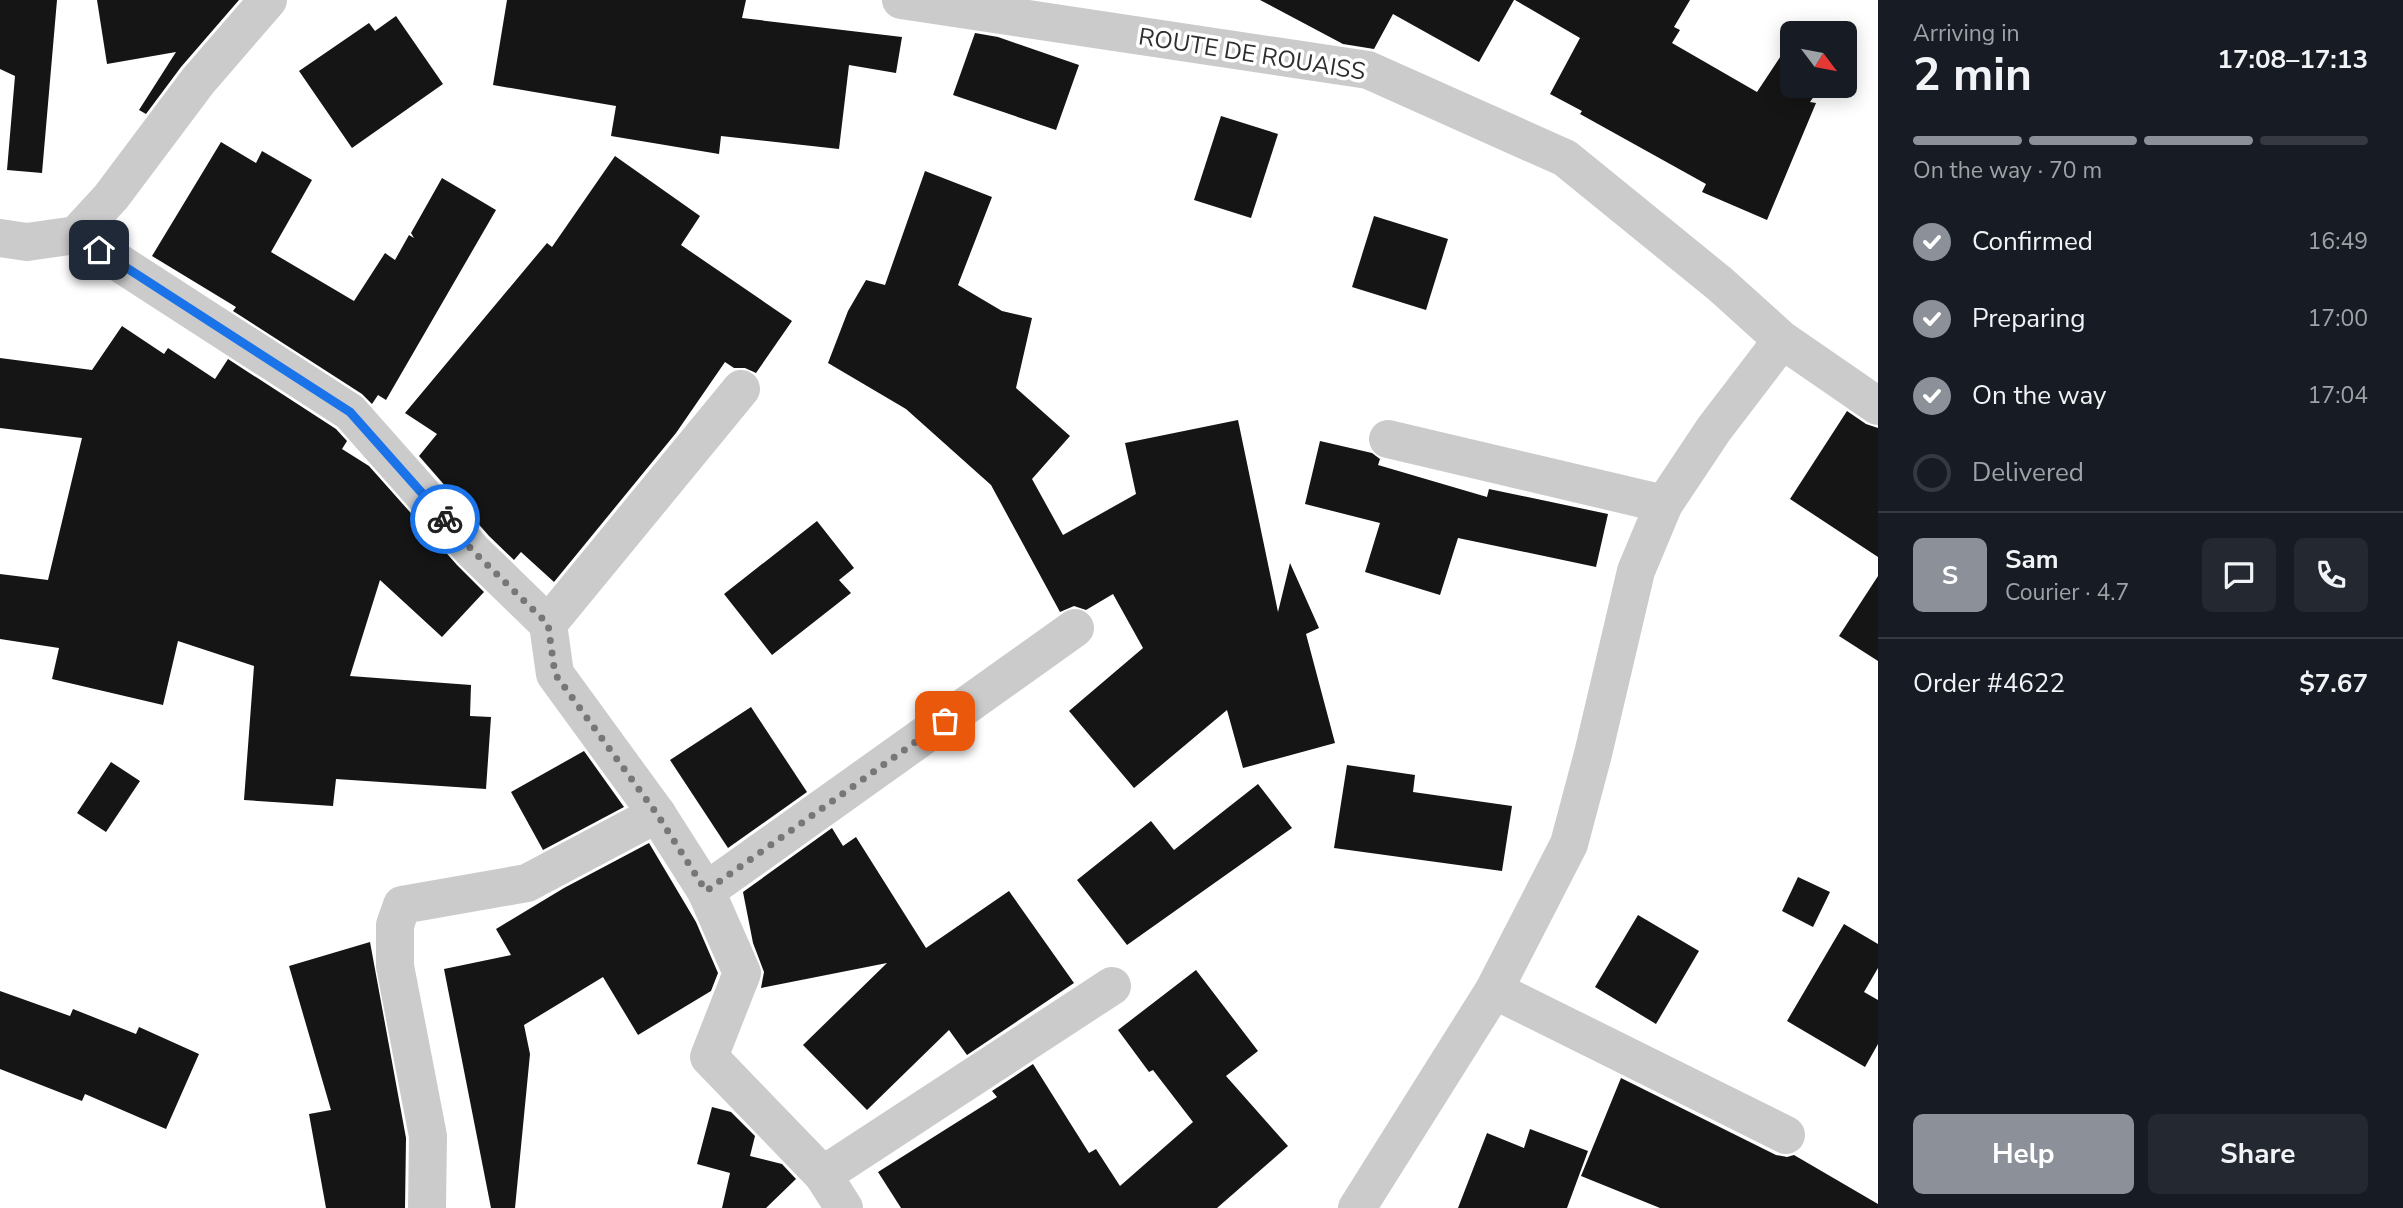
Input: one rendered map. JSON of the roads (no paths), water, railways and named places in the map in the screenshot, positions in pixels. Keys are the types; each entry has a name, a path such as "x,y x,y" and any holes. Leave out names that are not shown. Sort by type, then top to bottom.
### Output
{"street":[{"path":"0,238 27,242 76,235 111,197 198,81 268,0"},
{"name":"ROUTE DE ROUAISS","path":"901,0 1368,70 1565,158 1720,284 1782,340 1878,406"},
{"path":"76,235 350,412 473,551 548,624 555,674 657,814 706,891 742,974 709,1058 823,1175 844,1208"},
{"path":"1357,1208 1494,989 1569,844 1636,571 1664,504 1714,429 1782,340"},
{"path":"548,624 741,390"},
{"path":"1388,439 1664,504"},
{"path":"706,891 1075,628"},
{"path":"427,1208 428,1136 395,966 395,925 402,905 527,883 657,814"},
{"path":"823,1175 1112,986"},
{"path":"1494,989 1786,1135"}]}
